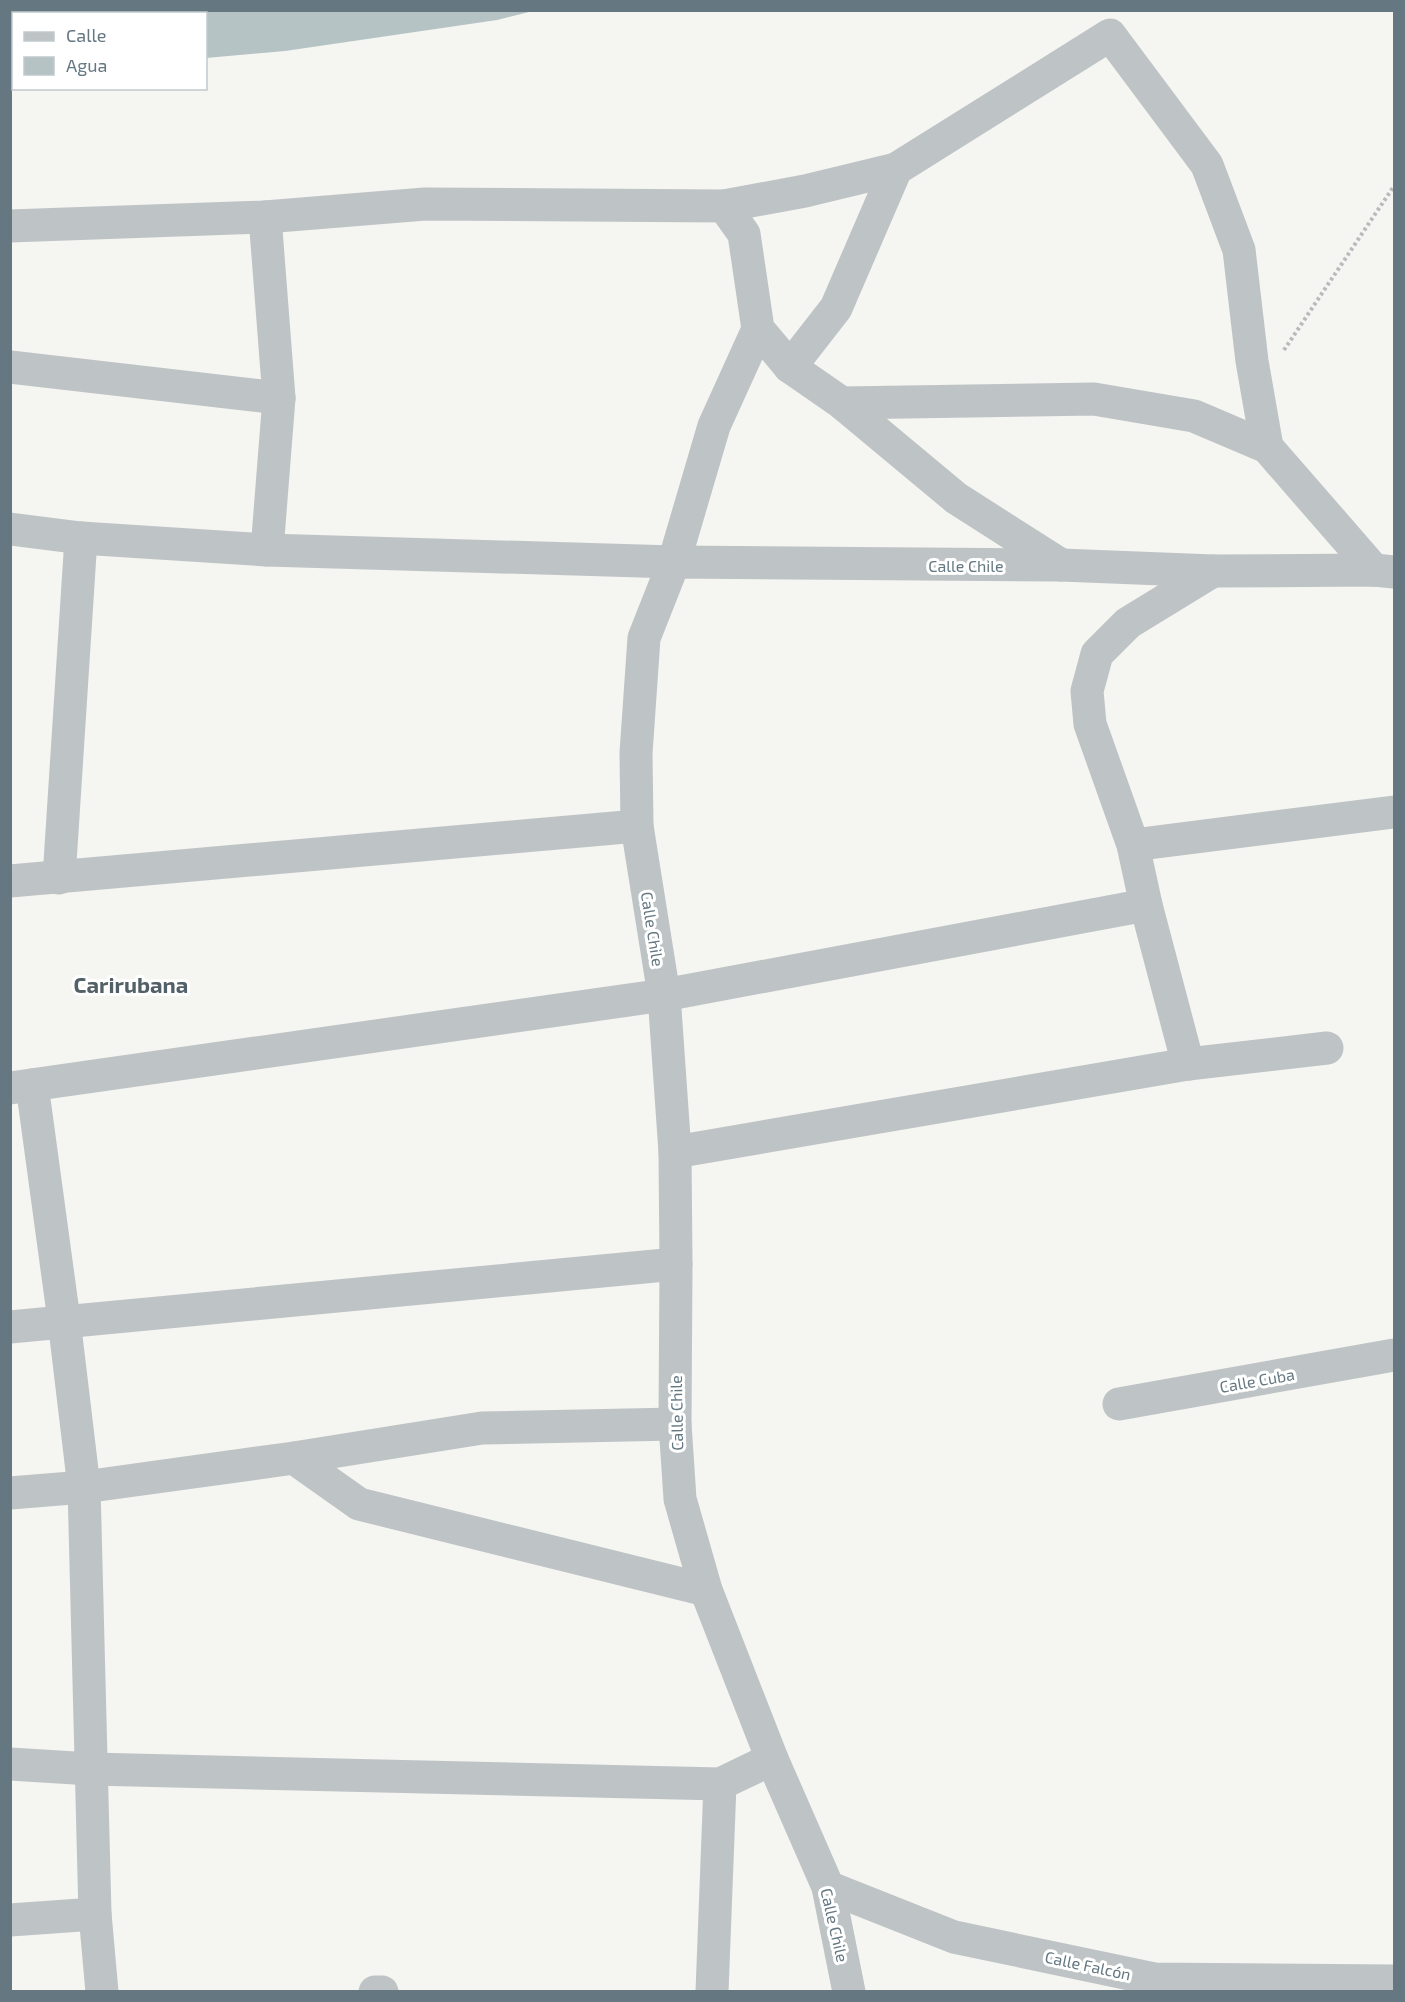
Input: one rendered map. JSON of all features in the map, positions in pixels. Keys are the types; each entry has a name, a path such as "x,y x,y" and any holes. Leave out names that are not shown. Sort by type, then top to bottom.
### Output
{"street":[{"path":"10,226 265,217 425,204 724,206 805,191 896,169 1110,34 1207,165 1239,250 1257,391 1267,447"},
{"path":"790,367 836,308 896,169"},
{"path":"724,206 744,234 758,329 790,367 842,403 956,498 1061,565"},
{"path":"265,217 279,398 267,550"},
{"path":"10,529 81,538 267,550 674,562 714,426 758,329"},
{"path":"10,367 279,398"},
{"path":"842,403 1094,399 1194,417 1267,447 1384,571"},
{"path":"59,878 81,538"},
{"name":"Calle Chile","path":"849,1992 828,1887 772,1759 706,1590 680,1499 675,1424 675,1152 664,995 637,826 636,753 644,638 674,562 1061,565 1213,571 1384,571"},
{"path":"1188,1064 1146,905 1133,845 1090,724 1087,691 1097,654 1128,622 1213,571"},
{"path":"1133,845 1395,812"},
{"path":"10,881 637,826"},
{"path":"102,1992 95,1914 84,1487 64,1320 21,1087 664,995 1146,905"},
{"path":"675,1152 1188,1064 1327,1048"},
{"path":"10,1326 676,1264"},
{"name":"Calle Cuba","path":"1119,1404 1395,1355"},
{"path":"10,1493 84,1487 294,1458 482,1428 675,1424"},
{"path":"294,1458 359,1504 706,1590"},
{"path":"10,1764 720,1784 772,1759"},
{"path":"712,1992 720,1784"},
{"name":"Calle Falcón","path":"828,1887 954,1937 1154,1979 1395,1981"},
{"path":"10,1920 95,1914"},
{"path":"375,1992 382,1992"}],"path":[{"path":"1257,391 1395,186"}],"water":[{"path":"11,10 533,10 497,20 285,51 207,58 207,12 12,12 11,74"}],"district":[{"name":"Carirubana","path":"131,984"}]}
